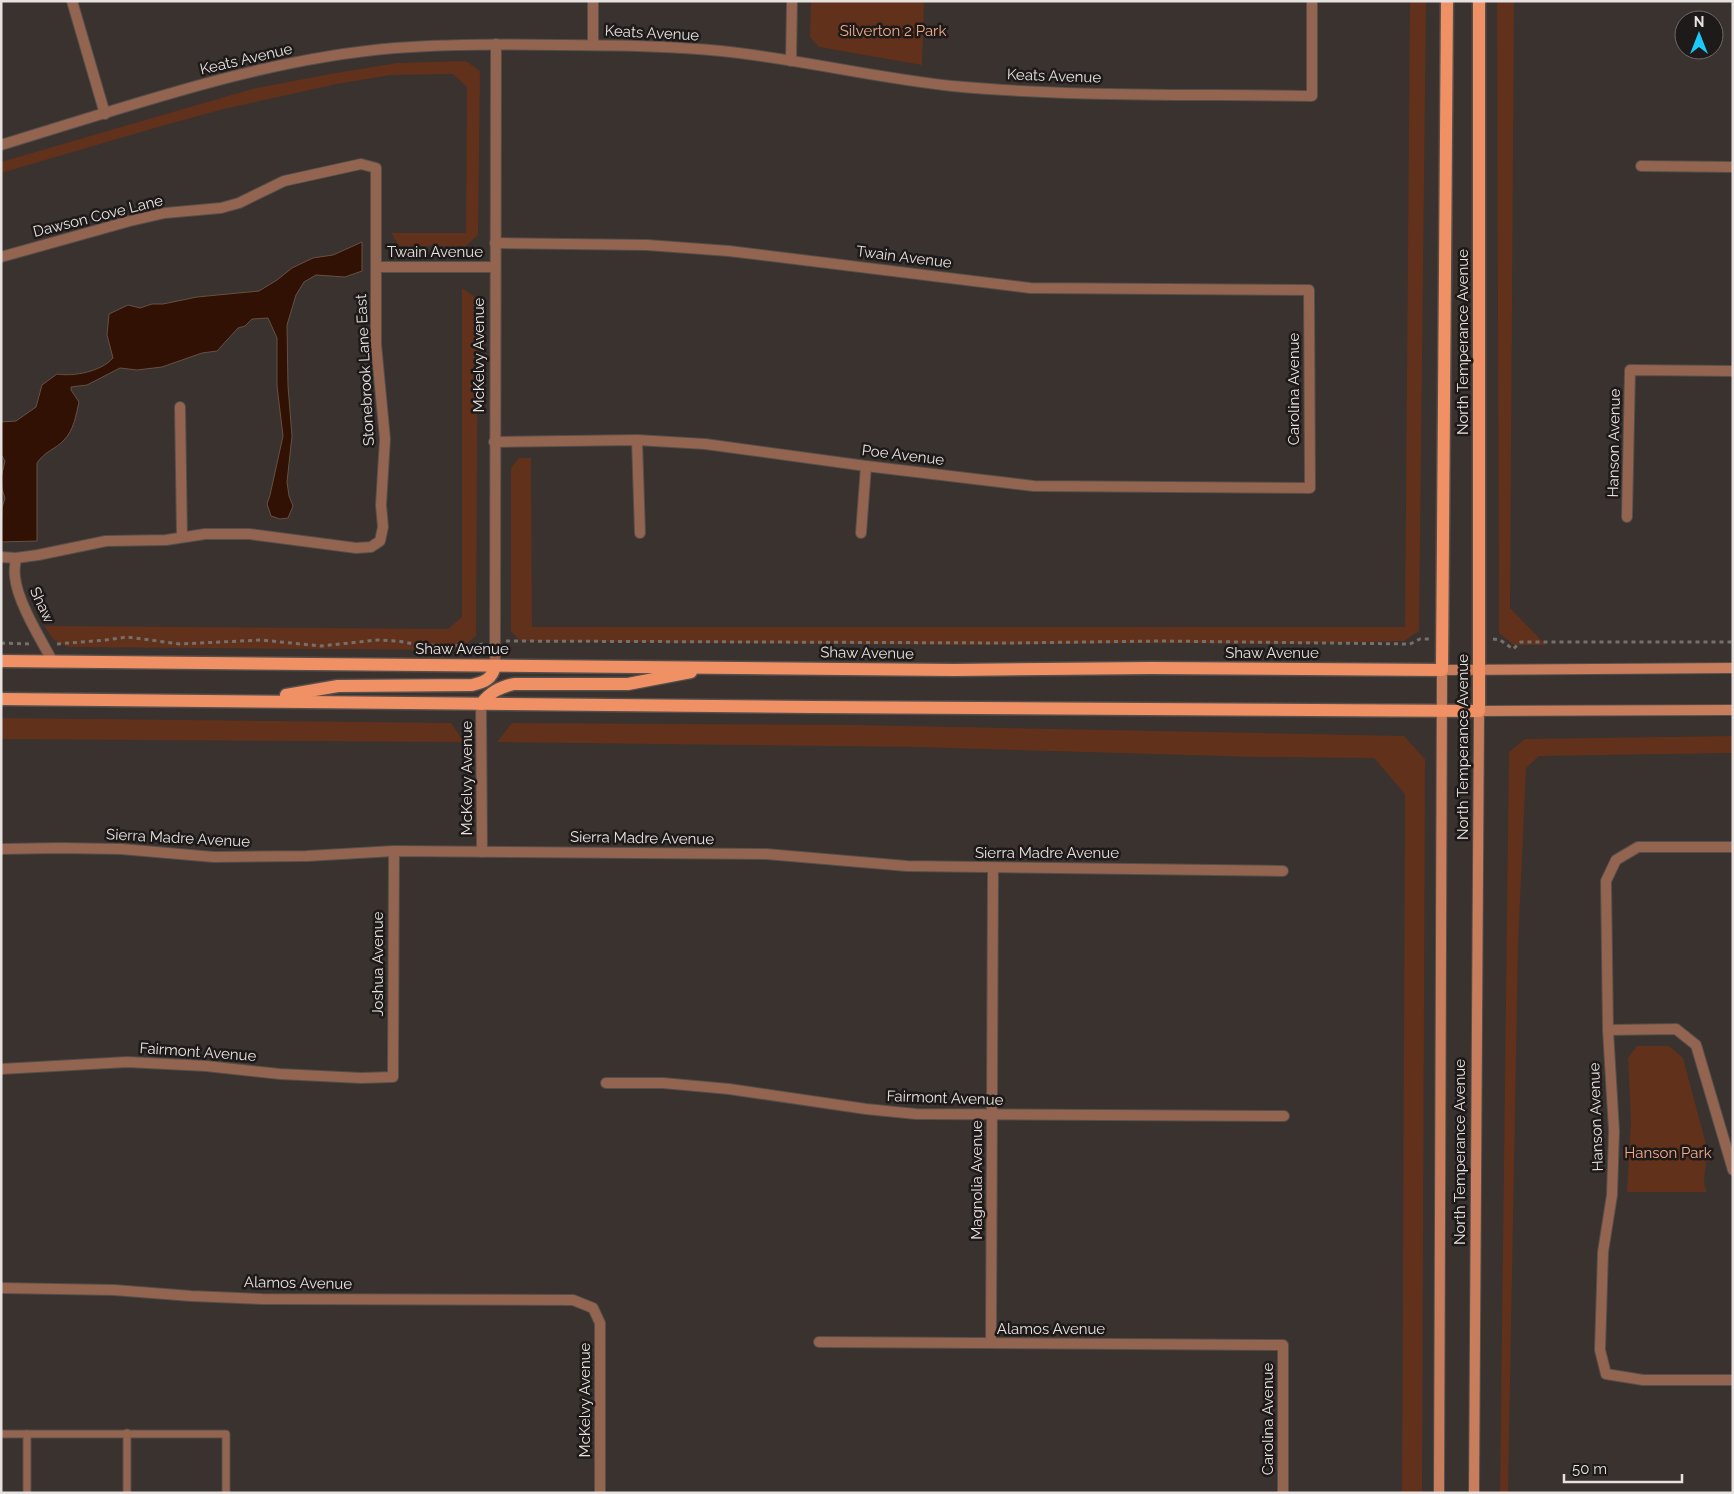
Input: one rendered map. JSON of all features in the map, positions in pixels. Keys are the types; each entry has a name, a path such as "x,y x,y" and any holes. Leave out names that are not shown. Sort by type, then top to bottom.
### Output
{"main road":[{"name":"North Temperance Avenue","path":"1440,1493 1442,670 1447,1"},
{"name":"North Temperance Avenue","path":"1474,1493 1480,711 1478,1"},
{"name":"Shaw Avenue","path":"1,662 954,670 1142,668 1442,670 1733,668"},
{"path":"259,700 338,686 480,684 493,675 495,666"},
{"path":"481,704 494,691 514,684 628,684 718,667"},
{"path":"1,699 1442,711 1733,710"}],"street":[{"path":"72,1 105,114"},
{"path":"593,1 593,45"},
{"path":"791,61 792,1"},
{"name":"Keats Avenue","path":"1,145 206,83 305,61 394,48 496,44 653,46 724,51 881,77 950,86 1048,93 1312,96 1312,1"},
{"name":"McKelvy Avenue","path":"495,666 496,44"},
{"name":"Dawson Cove Lane","path":"1,257 165,213 221,208 239,203 284,181 361,164 376,168"},
{"path":"1641,166 1733,167"},
{"name":"Stonebrook Lane East","path":"182,538 205,534 249,534 356,548 371,547 380,541 383,526 381,505 385,439 376,344 376,168"},
{"name":"Twain Avenue","path":"495,243 647,245 729,251 1030,288 1309,290"},
{"name":"Twain Avenue","path":"376,267 495,267"},
{"name":"Carolina Avenue","path":"1309,290 1310,488"},
{"name":"Hanson Avenue","path":"1627,517 1630,370 1733,371"},
{"path":"1,557 16,558 106,541 182,538 180,407"},
{"path":"637,440 640,533"},
{"name":"Poe Avenue","path":"494,442 637,440 705,444 1034,486 1310,488"},
{"path":"861,533 866,466"},
{"name":"Shaw","path":"16,558 15,578 17,589 53,662"},
{"name":"McKelvy Avenue","path":"481,704 482,852"},
{"name":"Hanson Avenue","path":"1733,847 1638,847 1616,860 1606,881 1608,1030 1614,1131 1612,1195 1603,1252 1600,1350 1606,1374 1643,1380 1733,1380"},
{"name":"Sierra Madre Avenue","path":"1,849 120,849 214,857 307,856 394,851 766,854 907,866 1283,871"},
{"name":"Joshua Avenue","path":"393,1077 394,851"},
{"name":"Magnolia Avenue","path":"991,1343 993,868"},
{"path":"1608,1030 1676,1029 1696,1045 1733,1170"},
{"name":"Fairmont Avenue","path":"1,1069 127,1062 206,1066 289,1074 361,1078 393,1077"},
{"name":"Fairmont Avenue","path":"606,1083 663,1083 728,1089 866,1109 916,1114 1284,1116"},
{"name":"Alamos Avenue","path":"1,1288 114,1290 262,1299 573,1300 593,1308"},
{"name":"McKelvy Avenue","path":"593,1308 600,1323 600,1493"},
{"name":"Alamos Avenue","path":"820,1342 1283,1345"},
{"name":"Carolina Avenue","path":"1283,1345 1283,1493"}],"lane":[{"path":"127,1433 127,1493"},
{"path":"1,1434 226,1434 226,1493"},
{"path":"27,1493 28,1434"}],"path":[{"path":"56,644 106,640 127,636 180,644 261,640 321,646 377,640 398,641 418,645 472,646"},
{"path":"512,640 971,643 1170,641 1410,644 1420,639 1443,638"},
{"path":"1480,639 1500,640 1513,649 1521,642 1733,642"}],"green space":[{"name":"Silverton 2 Park","path":"811,1 924,1 922,65 819,47 810,37"},
{"path":"1410,1 1426,1 1419,631 1404,641 1276,644 961,645 520,641 511,631 511,468 519,458 531,458 532,627 1405,627"},
{"path":"1497,1 1514,1 1510,608 1546,645 1514,645 1499,633"},
{"path":"466,61 480,71 478,235 466,246 399,246 391,233 466,233 467,87 453,74 391,75 337,84 224,109 1,173 1,162 252,89 397,63"},
{"path":"462,288 478,299 476,636 459,650 68,647 54,640 44,626 448,629 462,617"},
{"path":"1,718 451,723 464,742 1,739"},
{"path":"512,723 858,725 1404,736 1425,759 1422,1493 1402,1493 1405,794 1374,758 1257,757 917,747 497,742"},
{"path":"1733,736 1733,753 1539,756 1526,768 1518,946 1508,1493 1500,1493 1509,752 1525,739"},
{"name":"Hanson Park","path":"1637,1046 1669,1046 1683,1058 1707,1148 1704,1182 1707,1192 1627,1192 1631,1121 1628,1058"}],"shaded area":[{"path":"362,242 362,271 345,277 316,275 304,282 296,295 287,325 288,386 292,436 287,482 293,506 288,518 280,519 271,516 267,504 283,436 277,386 277,338 268,318 252,319 245,326 238,328 217,351 202,353 162,367 137,370 120,368 87,385 71,387 79,402 72,427 64,440 37,463 37,541 1,542 2,508 5,498 1,478 5,461 1,454 1,422 16,421 36,407 42,385 57,374 71,375 95,370 113,358 107,335 109,314 128,305 140,308 152,304 163,304 197,297 259,291 292,268 313,258 333,255"}]}
